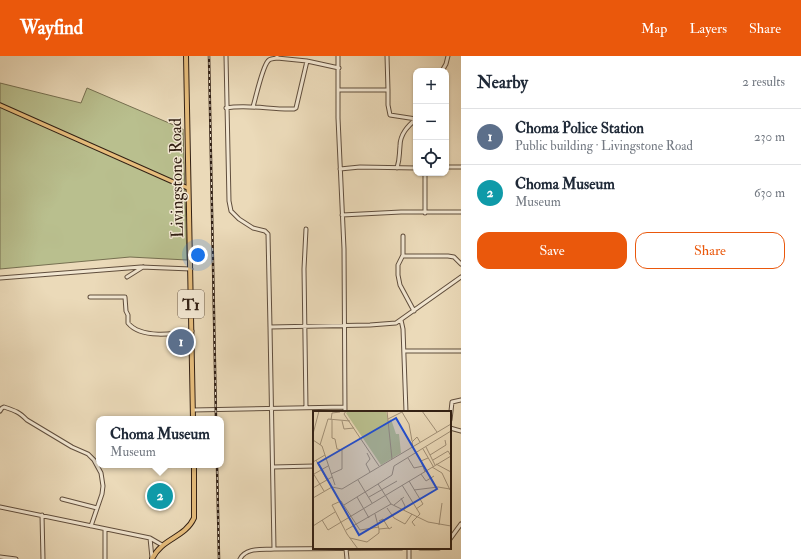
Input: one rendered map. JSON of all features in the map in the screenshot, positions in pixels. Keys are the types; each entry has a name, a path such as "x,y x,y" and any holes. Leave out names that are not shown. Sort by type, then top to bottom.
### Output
{"highway":[{"name":"Livingstone Road","path":"186,56 193,416"},
{"path":"152,559 162,545 186,529 194,518 194,468"}],"main road":[{"path":"0,105 188,188"}],"street":[{"path":"226,56 227,169 231,210 239,219 253,228 265,230 268,234 274,549"},
{"path":"338,56 338,118 344,249 345,411"},
{"path":"387,56 388,105 390,115 413,119"},
{"path":"444,68 448,56"},
{"path":"253,107 259,83 267,62 271,59 277,57 307,61 339,68"},
{"path":"226,108 237,106 296,108 307,61"},
{"path":"339,90 388,90"},
{"path":"397,168 401,153 400,145 404,132 413,122"},
{"path":"340,169 360,167 413,168"},
{"path":"449,167 461,167"},
{"path":"425,176 425,213"},
{"path":"342,215 401,212 461,212"},
{"path":"306,229 304,269 306,408"},
{"path":"403,236 403,256 398,265 398,274 400,285 414,311"},
{"path":"403,256 448,256 454,257 461,264"},
{"path":"0,278 143,267 191,269"},
{"path":"127,277 143,267"},
{"path":"270,327 392,324 401,320 461,277"},
{"path":"90,297 124,297 128,315 128,323 139,331 156,334 192,332"},
{"path":"401,320 403,329 406,411"},
{"path":"404,350 461,351"},
{"path":"451,411 452,402 461,400"},
{"path":"0,412 4,407 19,412 24,415 27,420 72,447 88,454 96,464"},
{"path":"193,410 345,407"},
{"path":"451,428 461,431"},
{"path":"273,467 313,466"},
{"path":"92,526 103,490 103,480 98,468"},
{"path":"62,499 97,508"},
{"path":"0,507 150,538 162,545"},
{"path":"42,515 43,559"},
{"path":"451,538 461,524"},
{"path":"105,529 105,559"},
{"path":"150,538 152,559"},
{"path":"240,559 243,554 249,551 274,549 346,549 347,559"},
{"path":"408,549 409,559"},
{"path":"0,557 16,559"}],"green space":[{"path":"0,83 81,103 87,88 183,129 187,260 130,257 0,269"}],"railway":[{"path":"209,56 216,416"},
{"path":"217,468 219,559"}],"place":[{"name":"Choma Police Station","path":"181,342"},
{"name":"Choma Museum","path":"160,496"}]}
